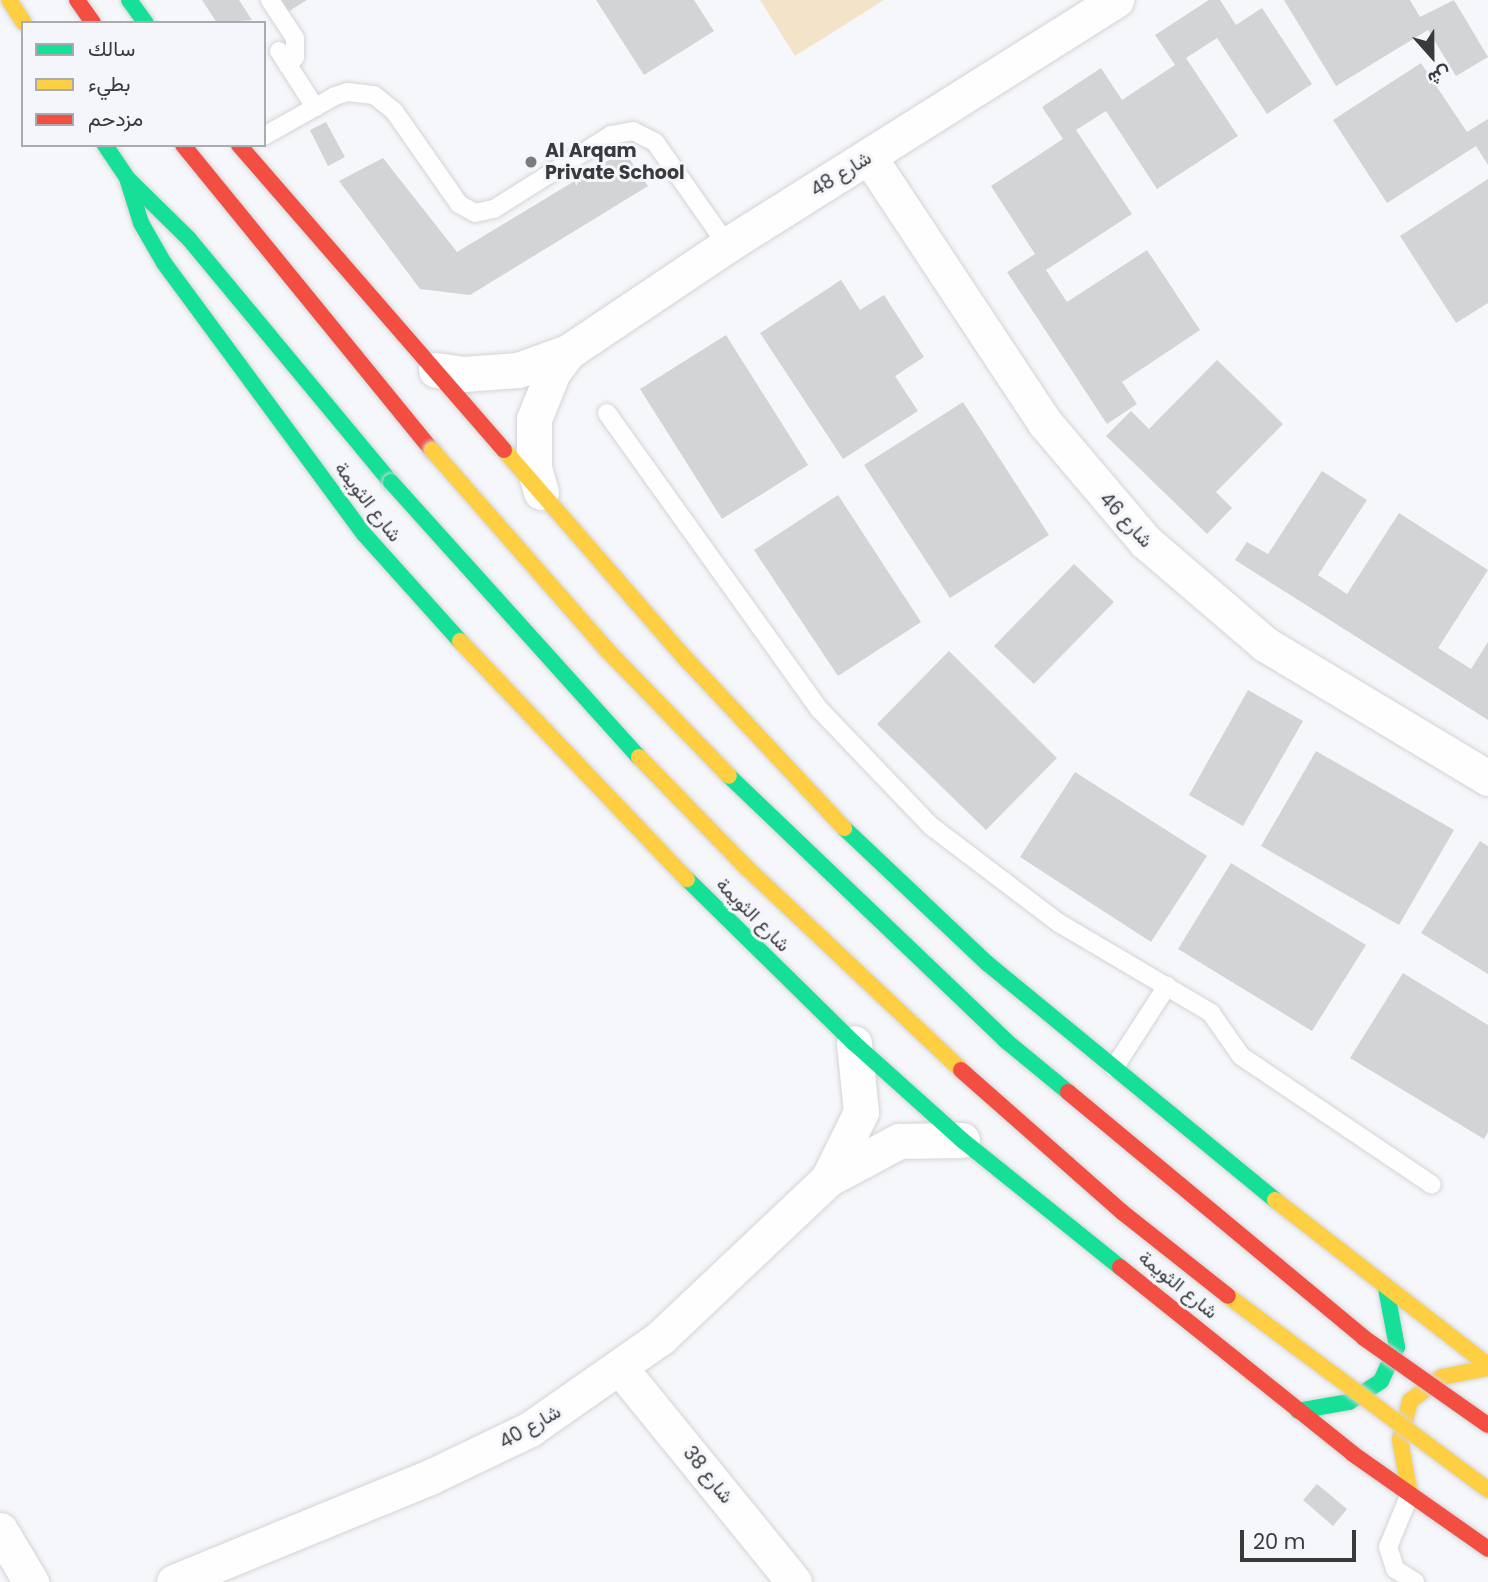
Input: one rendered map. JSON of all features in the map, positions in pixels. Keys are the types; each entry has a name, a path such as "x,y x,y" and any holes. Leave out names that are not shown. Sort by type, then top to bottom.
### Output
{"street":[{"path":"9,0 23,21"},
{"path":"77,0 92,21"},
{"path":"129,0 145,21"},
{"name":"شارع 48","path":"436,370 463,374 517,370 568,352 727,245 869,157 1082,9 1116,0"},
{"name":"شارع الثويمة","path":"107,147 127,178 189,239 391,482 573,688 718,838 964,1073 1122,1212 1326,1373 1488,1490"},
{"path":"185,147 432,450 607,650 776,824 1006,1041 1364,1338 1488,1425"},
{"path":"243,147 685,657 841,825 988,964 1386,1288 1488,1367"},
{"name":"شارع 46","path":"869,157 1045,423 1146,542 1265,644 1488,778"},
{"name":"شارع الثويمة","path":"127,178 141,223 164,264 364,534 526,714 855,1043 962,1140 1298,1411 1488,1549"},
{"name":"شارع 48","path":"541,492 534,468 534,418 547,383 568,352"},
{"name":"شارع 40","path":"828,1179 861,1112 855,1043"},
{"name":"شارع 40","path":"174,1582 481,1454 530,1429 621,1369 697,1306 828,1179 899,1141 962,1140"},
{"path":"1298,1411 1349,1402 1381,1381 1396,1347 1386,1288"},
{"path":"1410,1494 1401,1440 1402,1420 1410,1401 1424,1387 1442,1377 1488,1367"},
{"name":"شارع 38","path":"621,1369 794,1582"},
{"path":"0,1530 31,1582"}],"lane":[{"path":"270,0 295,38 295,57 284,58 315,107"},
{"path":"266,135 348,92 374,95 385,102 459,204 475,213 494,209 611,135 633,131 655,142 727,245"},
{"path":"607,413 787,667 892,789 1015,893 1211,1013 1241,1056 1432,1185"},
{"path":"1114,1068 1167,986"},
{"path":"1410,1494 1388,1547 1395,1569 1415,1582"}],"shaded area":[{"path":"760,0 884,0 795,56"}],"building":[{"path":"202,0 239,0 252,20 240,21 216,21"},
{"path":"275,0 307,0 284,14"},
{"path":"596,0 694,0 714,31 644,75"},
{"path":"1209,0 1220,0 1236,25 1262,8 1312,84 1267,114 1217,38 1186,58 1238,136 1157,189 1106,111 1076,130 1132,214 1046,270 1067,302 1147,250 1200,330 1122,382 1137,404 1107,424 1007,272 1035,254 991,186 1063,139 1042,107 1101,68 1122,100 1175,65 1155,35"},
{"path":"1284,0 1410,0 1420,17 1454,0 1488,57 1456,76 1428,30 1336,86"},
{"path":"1421,63 1467,132 1488,119 1488,165 1476,146 1387,203 1333,120"},
{"path":"326,122 345,157 328,166 310,130"},
{"path":"624,151 648,186 470,295 420,289 339,181 383,158 457,252"},
{"path":"1488,179 1488,303 1456,323 1400,236"},
{"path":"841,280 860,310 884,295 924,357 895,376 918,411 843,459 760,333"},
{"path":"726,335 808,465 722,519 640,389"},
{"path":"1217,360 1283,424 1216,492 1232,508 1207,534 1106,436 1131,411 1149,429"},
{"path":"963,402 1049,535 950,598 864,465"},
{"path":"1322,471 1367,500 1318,575 1347,594 1399,513 1488,570 1438,648 1471,669 1488,642 1488,720 1235,560 1247,542 1268,554"},
{"path":"838,495 921,622 838,676 754,550"},
{"path":"1074,564 1114,602 1034,684 994,646"},
{"path":"949,651 1057,758 986,830 877,724"},
{"path":"1248,690 1303,721 1243,826 1189,795"},
{"path":"1316,751 1454,830 1399,925 1261,846"},
{"path":"1075,772 1207,856 1151,942 1020,857"},
{"path":"1480,841 1488,846 1488,974 1421,933"},
{"path":"1231,863 1366,945 1312,1031 1178,949"},
{"path":"1403,973 1488,1025 1488,1132 1484,1139 1350,1058"},
{"path":"1317,1484 1347,1509 1333,1526 1303,1500"}],"traffic: fast":[{"path":"129,0 145,21"},
{"path":"106,147 127,178 189,239 391,482"},
{"path":"127,178 141,223 164,263 364,534 460,641"},
{"path":"391,482 639,757"},
{"path":"729,776 1006,1041 1068,1092"},
{"path":"844,828 988,964 1275,1200"},
{"path":"687,879 854,1043 962,1140 1120,1267"},
{"path":"1298,1411 1349,1402 1381,1381 1397,1347 1386,1288"}],"traffic: slow":[{"path":"9,0 23,21"},
{"path":"432,450 607,650 729,776"},
{"path":"504,450 685,658 844,828"},
{"path":"460,641 687,879"},
{"path":"639,757 747,868 961,1070"},
{"path":"1275,1200 1488,1365"},
{"path":"1228,1296 1488,1490"},
{"path":"1410,1494 1400,1440 1410,1401 1442,1377 1488,1368"}],"traffic: jam":[{"path":"77,0 92,21"},
{"path":"185,147 432,450"},
{"path":"241,147 504,450"},
{"path":"961,1070 1122,1212 1228,1296"},
{"path":"1068,1092 1364,1338 1488,1425"},
{"path":"1120,1267 1353,1454 1488,1549"}],"place":[{"name":"Al Arqam Private School","path":"531,162"}]}
